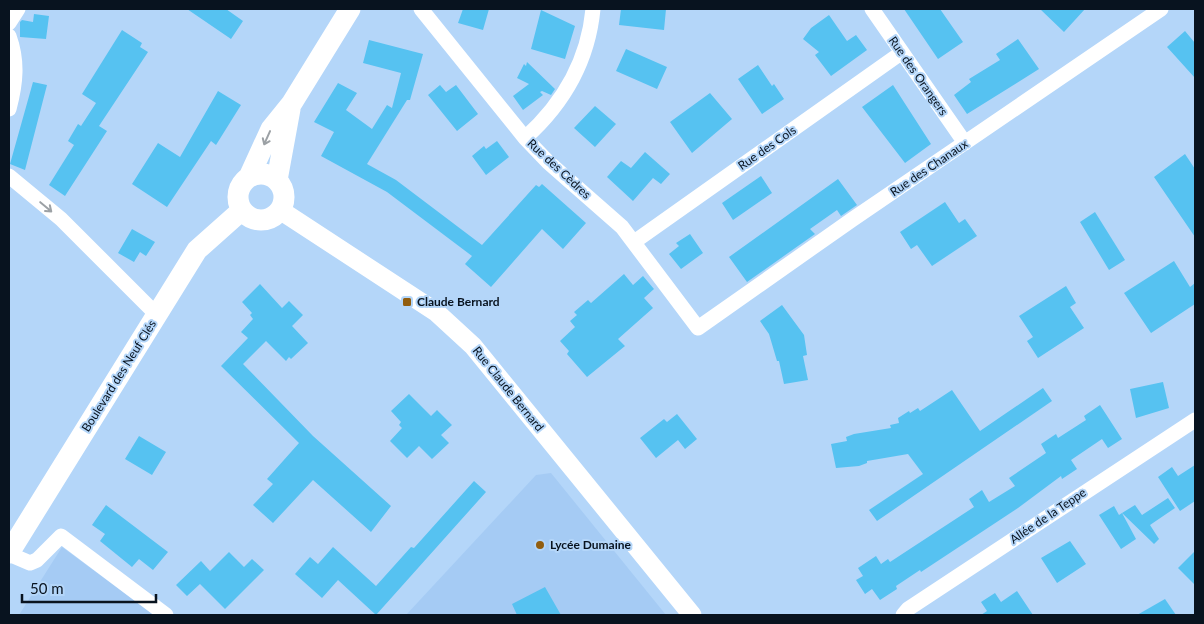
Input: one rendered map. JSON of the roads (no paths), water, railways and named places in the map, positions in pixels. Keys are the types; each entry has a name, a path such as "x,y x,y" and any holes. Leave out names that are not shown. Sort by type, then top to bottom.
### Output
{"main road":[{"path":"249,177 263,174 277,180 284,191 283,204 275,216 261,220 247,215 238,203 239,188 249,177 271,129 292,103 350,9"},
{"path":"277,180 292,103"},
{"name":"Boulevard des Neuf Clés","path":"9,554 197,250 242,210"}],"street":[{"path":"9,23 18,9"},
{"name":"Rue des Cèdres","path":"421,9 525,138 548,162 622,227 698,328"},
{"path":"525,138 544,122 561,101 587,46 594,9"},
{"name":"Rue des Orangers","path":"872,9 966,143"},
{"name":"Rue des Chanaux","path":"698,328 1160,9"},
{"path":"9,36 14,51 16,70 9,109"},
{"name":"Rue des Cols","path":"634,242 901,52"},
{"path":"9,176 61,219 157,315"},
{"name":"Rue Claude Bernard","path":"280,210 436,312 473,346 692,615"},
{"name":"Allée de la Teppe","path":"904,615 908,609 1195,420"},
{"path":"9,554 30,563 37,560 61,536 166,615"}],"place":[{"name":"Claude Bernard","path":"407,302"},
{"name":"Lycée Dumaine","path":"540,545"}]}
